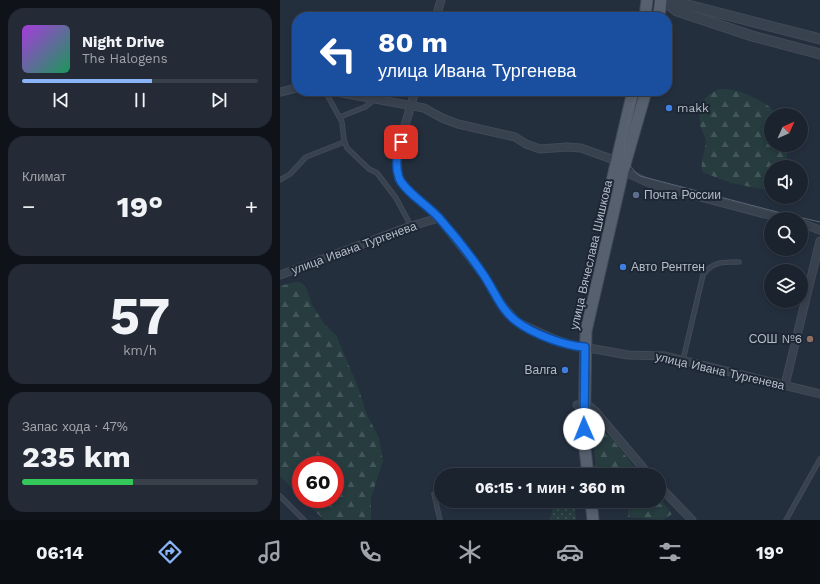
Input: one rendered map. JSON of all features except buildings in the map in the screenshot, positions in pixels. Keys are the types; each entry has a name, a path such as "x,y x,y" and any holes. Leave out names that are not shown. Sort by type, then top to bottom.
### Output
{"main road":[{"path":"646,12 647,0"},
{"path":"660,12 662,0"},
{"name":"улица Вячеслава Шишкова","path":"580,468 581,312 632,96"},
{"name":"улица Вячеслава Шишкова","path":"581,346 623,171 645,96"},
{"name":"улица Вячеслава Шишкова","path":"580,405 587,468"},
{"path":"584,508 586,520"},
{"path":"592,508 593,520"}],"street":[{"path":"437,12 441,0"},
{"path":"662,0 677,11 820,54"},
{"path":"668,0 820,39"},
{"path":"280,92 292,89"},
{"path":"355,96 424,108 442,118 458,124 515,137 526,144 540,149 567,147 581,148 617,161"},
{"path":"414,96 397,154 399,178 406,188 439,218"},
{"path":"623,171 651,184 764,214"},
{"name":"улица Ивана Тургенева","path":"280,275 411,226 439,218 483,274 508,314 525,327 560,342 628,355 650,355 683,360 820,394"},
{"path":"808,226 820,230"},
{"path":"785,385 820,241"},
{"path":"580,405 590,406 643,468"},
{"path":"666,493 692,520"}],"lane":[{"path":"710,22 713,11"},
{"path":"797,48 799,34"},
{"path":"328,96 340,117 344,142 349,152 377,173 396,198 411,226"},
{"path":"340,117 365,107 374,100"},
{"path":"280,180 290,174 306,156 344,142"},
{"path":"683,360 703,275 707,268 718,263 739,262"},
{"path":"786,520 820,459"},
{"path":"280,496 304,520"},
{"path":"437,508 440,520"}],"green space":[{"path":"719,89 737,91 764,103 771,108 764,108 764,152 788,152 786,160 764,160 764,190 731,183 702,172 705,143 700,125 699,112 702,102 713,92"},
{"path":"296,282 302,283 307,290 312,305 325,325 336,335 358,387 367,415 379,438 383,461 371,498 371,520 324,520 312,508 344,508 344,456 292,456 292,488 280,476 280,286"},
{"path":"598,431 602,431 609,435 635,468 596,468 593,436"},
{"path":"666,506 672,514 663,520 628,517 628,508 666,508"},
{"path":"553,508 575,508 576,520 550,520"}],"tram line":[{"path":"655,12 656,0"},
{"path":"636,96 627,125 624,147 626,158 631,167 640,176 820,222"}],"place":[{"name":"makk","path":"669,108"},
{"name":"Почта России","path":"636,195"},
{"name":"Авто Рентген","path":"623,267"},
{"name":"СОШ №6","path":"810,339"},
{"name":"Валга","path":"565,370"}],"route":[{"path":"401,142 397,154 399,178 406,188 439,218 483,274 508,314 525,327 572,346 585,347 584,429"}]}
